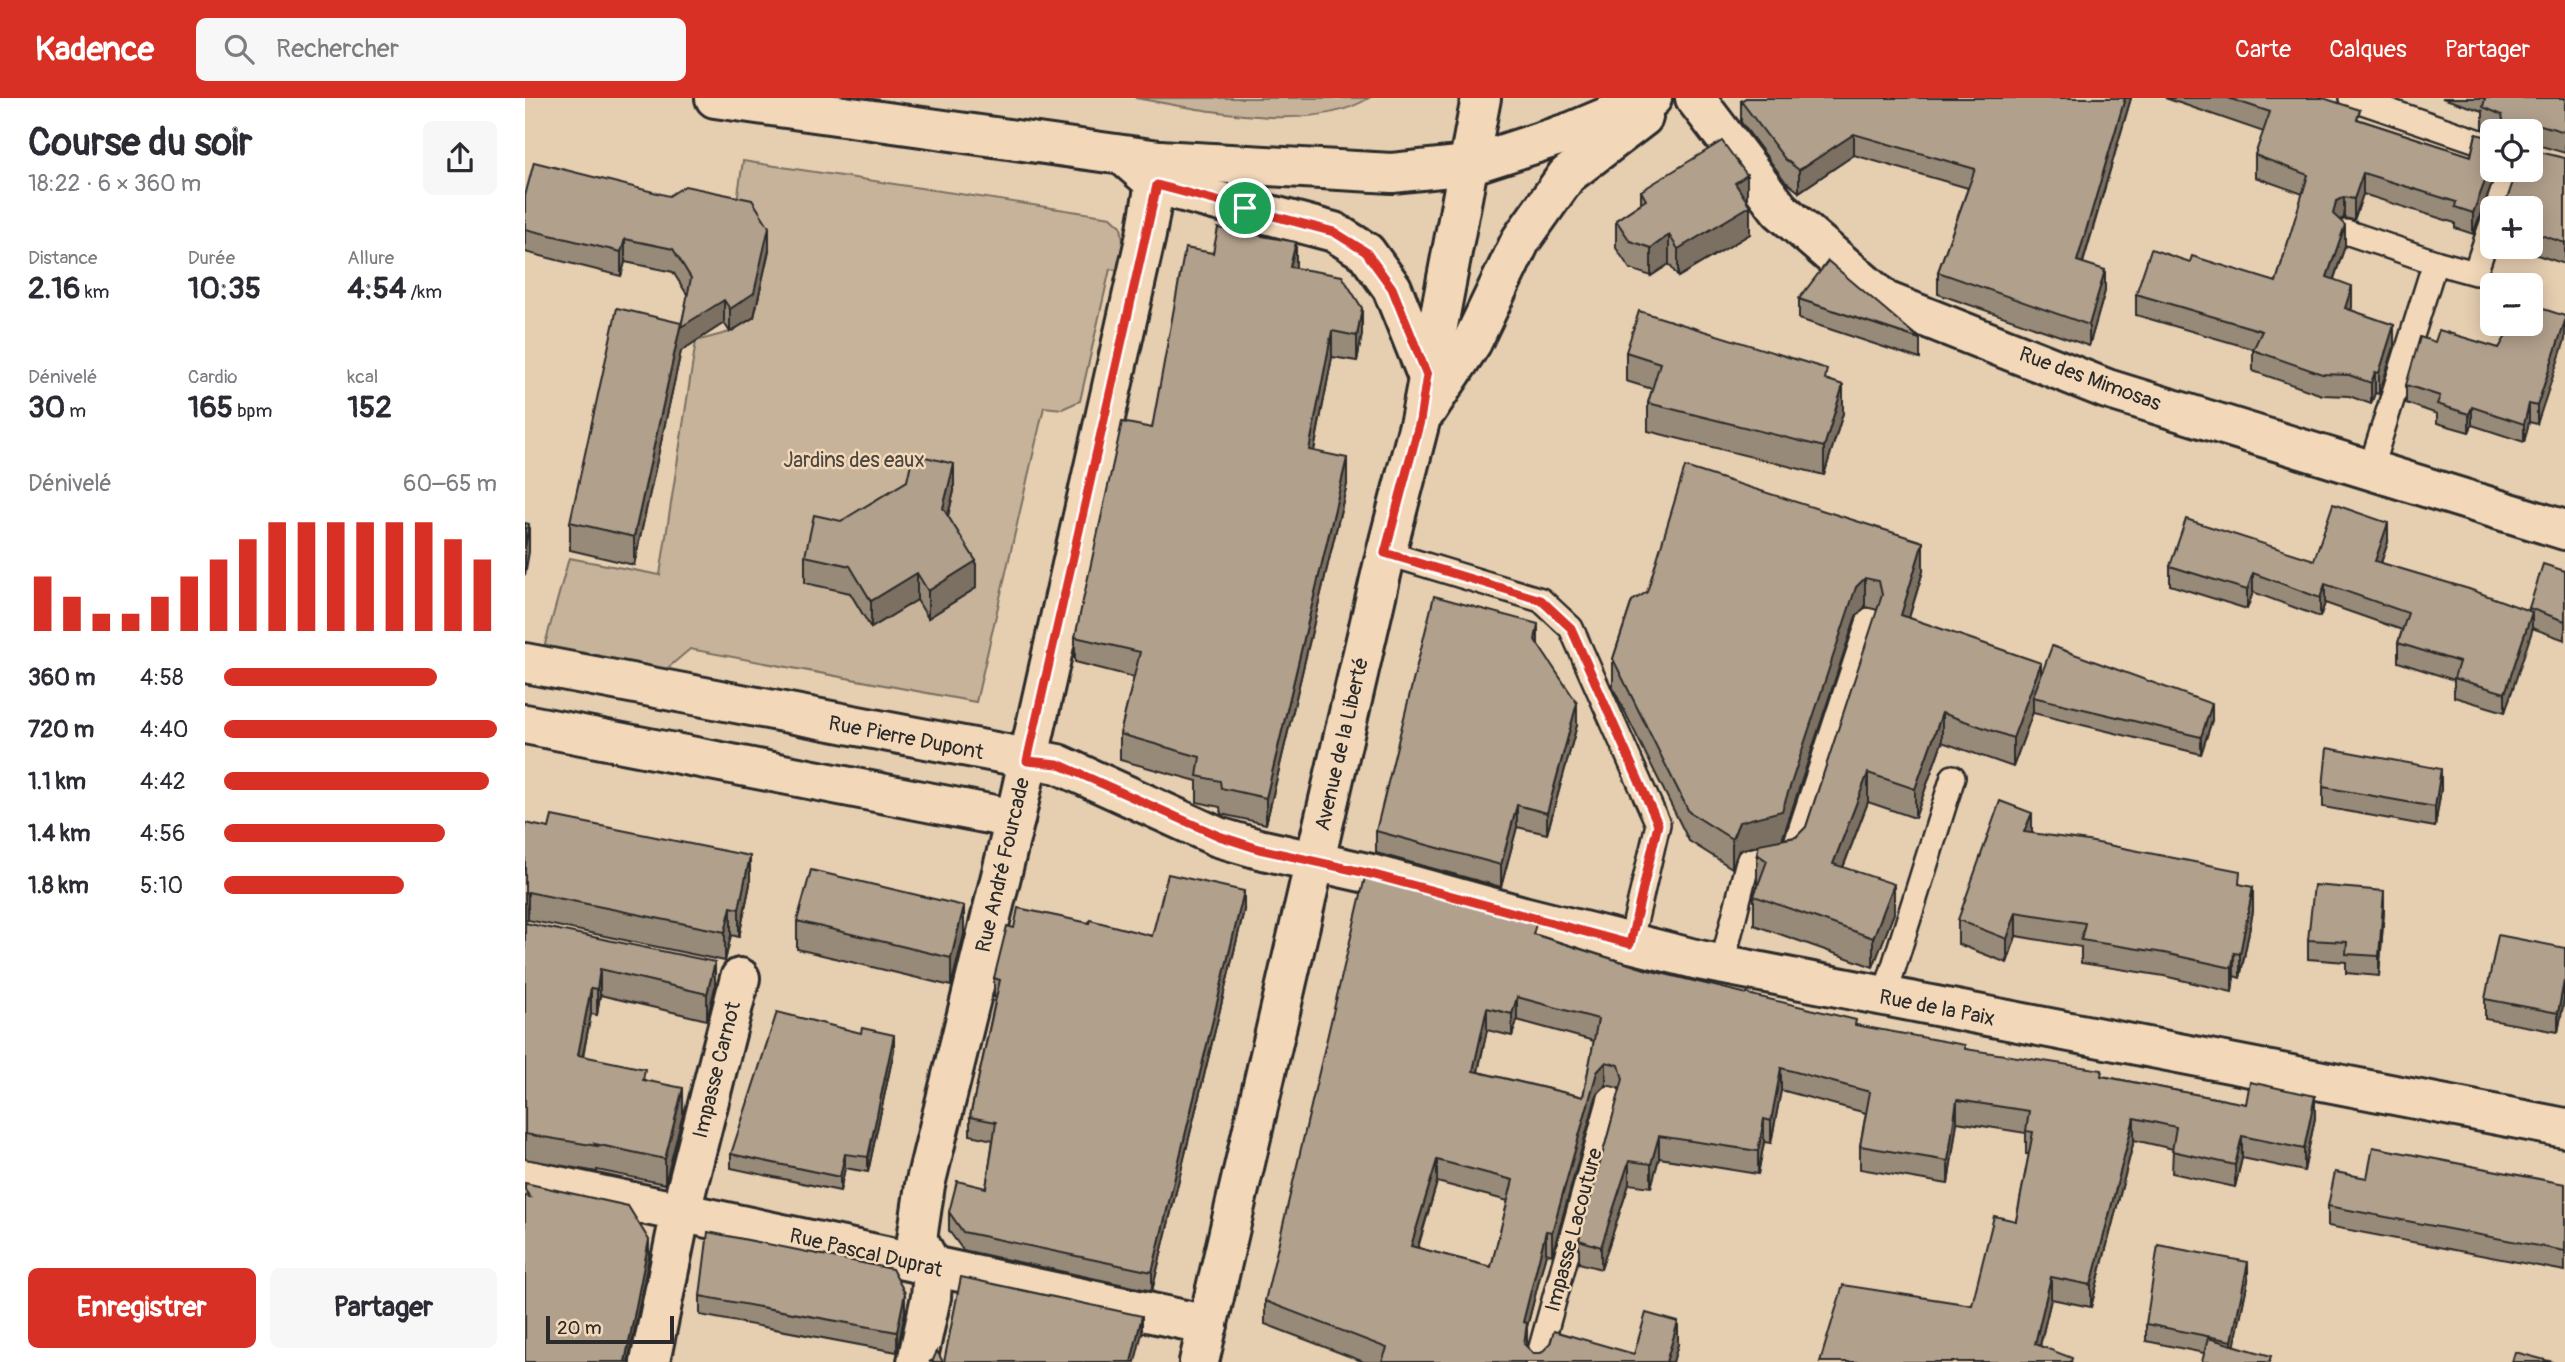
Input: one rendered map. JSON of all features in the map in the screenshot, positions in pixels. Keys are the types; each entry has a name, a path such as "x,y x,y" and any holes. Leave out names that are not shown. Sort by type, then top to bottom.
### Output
{"street":[{"path":"716,98 1146,166 1392,173 1469,165 1571,132 1652,98"},
{"name":"Avenue de la Liberté","path":"1205,1351 1385,553 1420,421 1481,98"},
{"path":"1420,421 1472,342 1521,240 1567,175 1667,98"},
{"name":"Rue des Mimosas","path":"1695,98 1780,210 1885,301 2107,388 2565,530"},
{"path":"1146,166 1334,232 1366,252 1392,288 1427,375"},
{"name":"Rue André Fourcade","path":"933,1268 917,1239 925,1185 1015,819 1146,166"},
{"name":"Rue Pierre Dupont","path":"525,663 1027,761 1058,764 1219,836 1259,849 1315,861"},
{"path":"525,724 1015,819"},
{"name":"Rue de la Paix","path":"1315,861 1630,944 1722,965 2565,1128"},
{"name":"Impasse Carnot","path":"650,1362 727,976"},
{"name":"Rue Pascal Duprat","path":"525,1179 933,1268 1205,1351"},
{"path":"916,1362 931,1297 933,1268"}],"lane":[{"path":"2351,98 2480,142"},
{"path":"2346,232 2475,273 2480,258"},
{"path":"2369,470 2435,262"},
{"path":"1385,553 1541,600 1571,628 1658,824 1630,944"},
{"path":"1722,965 1748,862 1793,852 1869,620"},
{"path":"1884,998 1952,777"},
{"name":"Impasse Lacouture","path":"1537,1362 1610,1098"}],"green space":[{"path":"1135,98 1369,98 1345,109 1317,115 1286,117 1222,113"},
{"name":"Jardins des eaux","path":"743,161 1111,217 1121,226 1127,272 1110,269 1080,401 1062,409 1044,407 976,702 690,649 657,677 542,655 569,558 660,575 696,341 730,332 752,318 737,201"}],"building":[{"path":"1746,98 2125,98 2077,261 2105,270 2089,325 1938,272 1975,169 1854,134 1799,170 1785,159 1741,101"},
{"path":"2228,98 2323,98 2360,110 2357,119 2471,156 2476,134 2480,135 2480,182 2485,182 2473,213 2455,207 2456,202 2363,173 2354,199 2344,197 2336,201 2333,214 2345,225 2327,277 2352,286 2345,308 2394,325 2379,373 2375,372 2371,383 2349,375 2322,374 2253,350 2262,331 2136,294 2151,249 2190,262 2192,256 2276,282 2308,175 2255,155 2270,112"},
{"path":"2485,98 2565,98 2565,132 2543,126 2543,119 2503,119 2502,115 2483,107"},
{"path":"1722,141 1747,175 1735,183 1750,206 1678,249 1669,235 1651,248 1630,241 1616,220 1646,200 1641,191"},
{"path":"2543,153 2565,158 2565,243 2543,236 2543,196 2508,196 2513,182 2543,182"},
{"path":"534,162 669,196 685,186 752,200 769,227 754,293 730,309 724,300 681,327 691,278 673,249 625,239 621,252 525,229 525,196"},
{"path":"1218,228 1296,242 1290,267 1342,276 1362,308 1357,336 1332,331 1309,450 1347,458 1266,798 1221,788 1220,781 1197,776 1200,757 1120,734 1140,652 1075,637 1122,422 1152,428 1185,248 1213,253"},
{"path":"1828,261 1920,339 1799,299"},
{"path":"617,308 681,323 634,537 570,522"},
{"path":"2543,309 2565,316 2537,406 2529,404 2524,424 2472,407 2469,414 2437,404 2440,396 2406,385 2420,337 2435,342 2439,330 2499,348 2506,336 2543,336"},
{"path":"1639,311 1827,369 1825,379 1843,385 1824,447 1648,403 1660,363 1626,352"},
{"path":"913,454 954,464 943,508 976,561 928,591 917,573 871,601 850,566 805,556 814,515 841,521 907,481"},
{"path":"1685,467 1923,542 1901,615 2041,663 2013,738 1942,713 1915,789 1868,773 1833,864 1894,884 1873,938 1754,896 1767,861 1757,854 1759,844 1796,837 1806,827 1882,595 1879,581 1865,578 1856,587 1782,811 1739,822 1732,839 1689,812 1613,659 1632,601 1647,592"},
{"path":"2333,504 2388,523 2375,561 2469,589 2532,612 2505,693 2454,678 2459,662 2398,643 2408,613 2325,584 2320,598 2253,573 2247,590 2170,566 2186,519 2314,560"},
{"path":"525,523 529,524 525,547"},
{"path":"2543,564 2565,571 2565,621 2529,608"},
{"path":"1434,596 1538,624 1535,640 1577,703 1547,813 1517,805 1501,865 1376,831"},
{"path":"2052,646 2212,704 2201,737 2033,697"},
{"path":"2327,748 2441,769 2435,807 2323,787"},
{"path":"2000,801 2032,813 2024,832 2088,841 2240,871 2239,884 2253,887 2240,954 2234,953 2232,968 2164,953 2081,940 2085,923 2016,912 2007,939 1958,920"},
{"path":"552,816 750,856 739,909 731,907 725,932 525,893 525,823 549,828"},
{"path":"811,870 964,906 951,958 797,921"},
{"path":"1366,873 1537,921 1533,934 1596,954 1648,970 1856,1020 1855,1025 1965,1045 1965,1049 2102,1070 2101,1076 2246,1104 2250,1082 2315,1096 2304,1149 2242,1136 2235,1165 2172,1151 2176,1127 2134,1118 2091,1285 2051,1277 2035,1344 2072,1358 2071,1362 1820,1362 1843,1285 1972,1305 1994,1216 2016,1221 2033,1132 2026,1131 2029,1111 1957,1100 1948,1161 1860,1146 1870,1092 1781,1068 1771,1121 1764,1119 1758,1151 1659,1136 1651,1164 1629,1161 1601,1247 1579,1240 1623,1079 1619,1065 1606,1062 1597,1072 1552,1232 1546,1231 1523,1322 1527,1323 1524,1344 1533,1353 1541,1353 1550,1344 1554,1331 1634,1354 1646,1313 1678,1322 1666,1362 1382,1362 1387,1348 1265,1301","holes":["1517,997 1598,1019 1583,1097 1473,1071 1487,1008 1512,1014","1437,1160 1513,1180 1491,1267 1411,1246"]},
{"path":"1168,874 1244,891 1152,1272 963,1232 949,1212 957,1181 986,1188 996,1122 970,1117 1000,980 994,978 1007,926 1014,928 1018,908 1089,923 1090,920 1152,936"},
{"path":"2314,885 2384,891 2379,956 2346,954 2347,942 2308,940"},
{"path":"525,923 715,962 707,994 600,969 597,989 591,988 578,1055 645,1069 643,1080 683,1088 665,1159 595,1144 597,1146 525,1134"},
{"path":"2498,935 2565,948 2565,981 2558,1013 2485,999"},
{"path":"777,1012 861,1033 862,1028 894,1035 868,1157 845,1154 840,1177 731,1154"},
{"path":"2373,1147 2565,1184 2565,1251 2328,1206 2335,1172 2367,1178"},
{"path":"525,1183 628,1206 649,1240 625,1362 525,1362 525,1196 530,1197 525,1190"},
{"path":"708,1232 892,1269 905,1293 897,1332 700,1296"},
{"path":"2158,1245 2248,1262 2232,1341 2146,1324"},
{"path":"961,1277 1142,1316 1131,1362 944,1362"},
{"path":"2208,1338 2271,1356 2269,1362 2202,1362"},
{"path":"937,1351 943,1362 929,1362 933,1360"},
{"path":"2515,1352 2553,1362 2512,1362"}],"route":[{"path":"1157,185 1245,208 1334,232 1366,252 1392,288 1427,375 1420,421 1385,553 1541,600 1571,628 1658,824 1630,944 1371,874 1259,849 1219,836 1058,764 1027,761 1157,185"}]}
